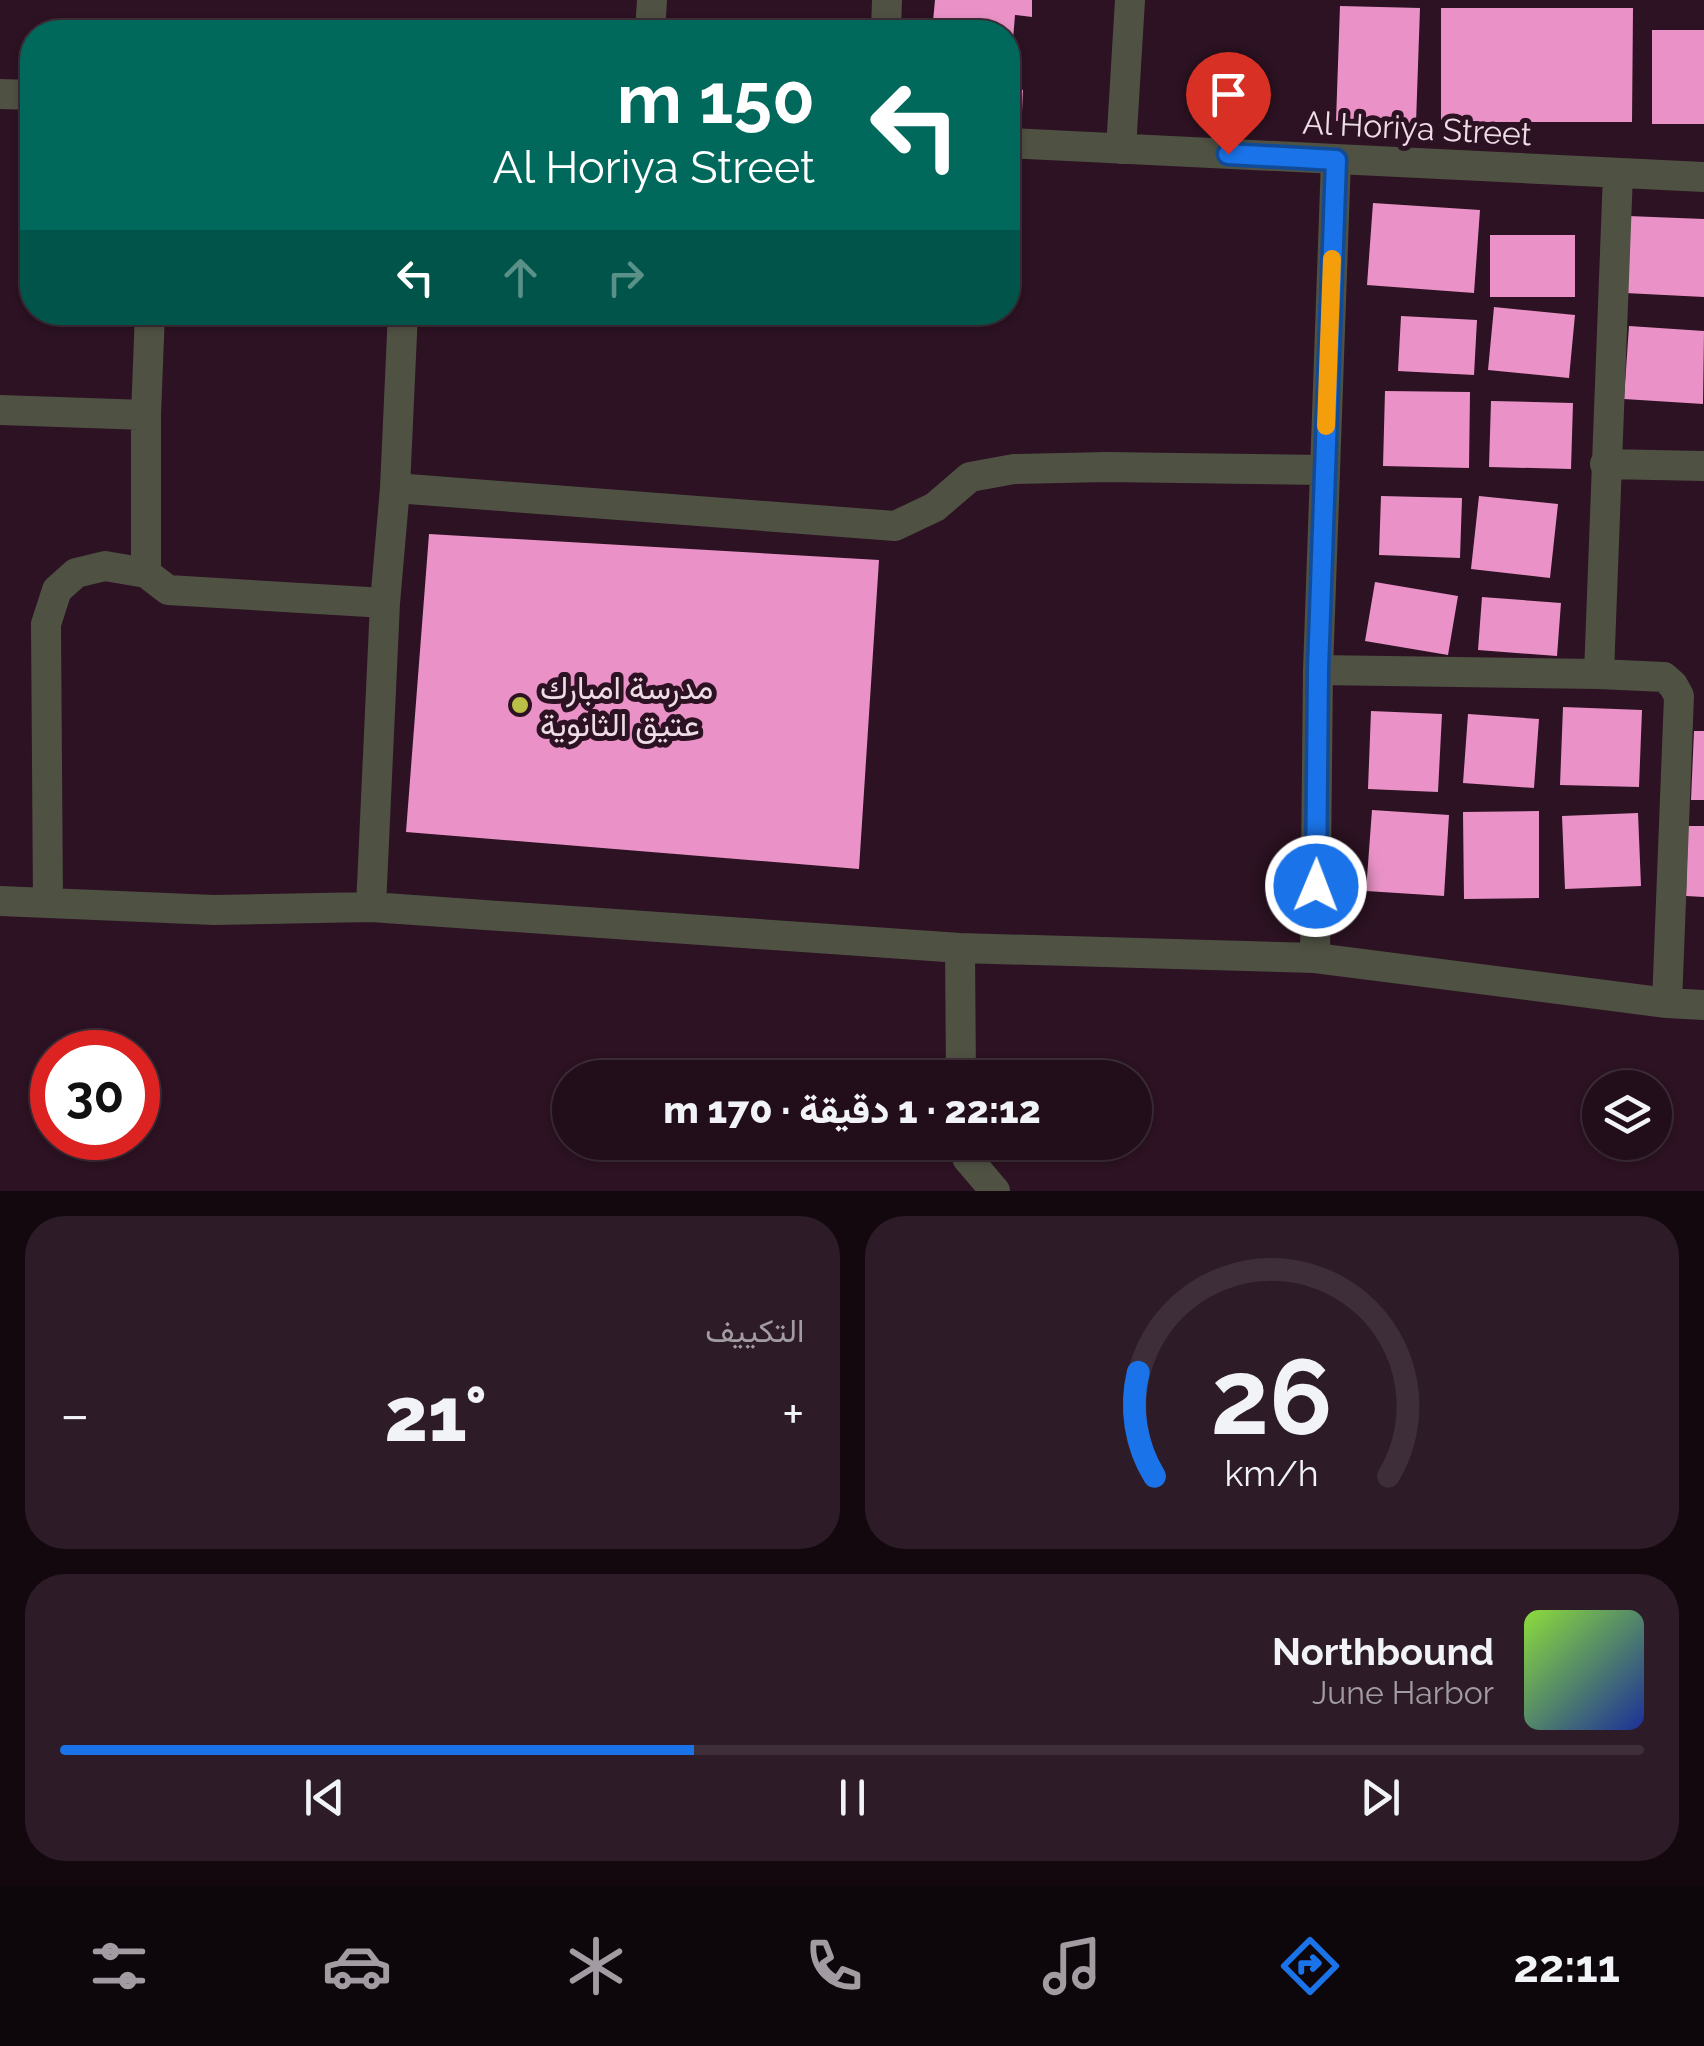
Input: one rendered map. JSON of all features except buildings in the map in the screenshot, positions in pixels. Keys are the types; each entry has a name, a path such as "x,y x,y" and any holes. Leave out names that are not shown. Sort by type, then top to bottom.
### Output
{"street":[{"path":"1121,149 1130,0"},
{"name":"Al Horiya Street","path":"1020,144 1704,178"},
{"path":"1315,958 1318,670 1336,160"},
{"path":"1598,674 1618,173"},
{"path":"146,573 149,325"},
{"path":"372,906 384,603 403,325"},
{"path":"0,410 146,415"},
{"path":"1605,464 1704,466"},
{"path":"395,488 894,526 935,507 970,478 1014,469 1325,470"},
{"path":"48,903 46,624 57,590 76,573 105,566 146,573 168,590 384,603"},
{"path":"1318,670 1598,674 1664,678 1673,684 1679,696 1666,1003"},
{"path":"0,901 214,910 372,906 960,948 1315,958 1704,1005"},
{"path":"960,948 961,1060"},
{"path":"969,1160 995,1191"}],"slow traffic":[{"path":"1326,426 1332,259"}],"place":[{"name":"مدرسة امبارك عتيق الثانوية","path":"520,705"}],"route":[{"path":"1228,154 1336,160 1318,670 1316,886"}]}
